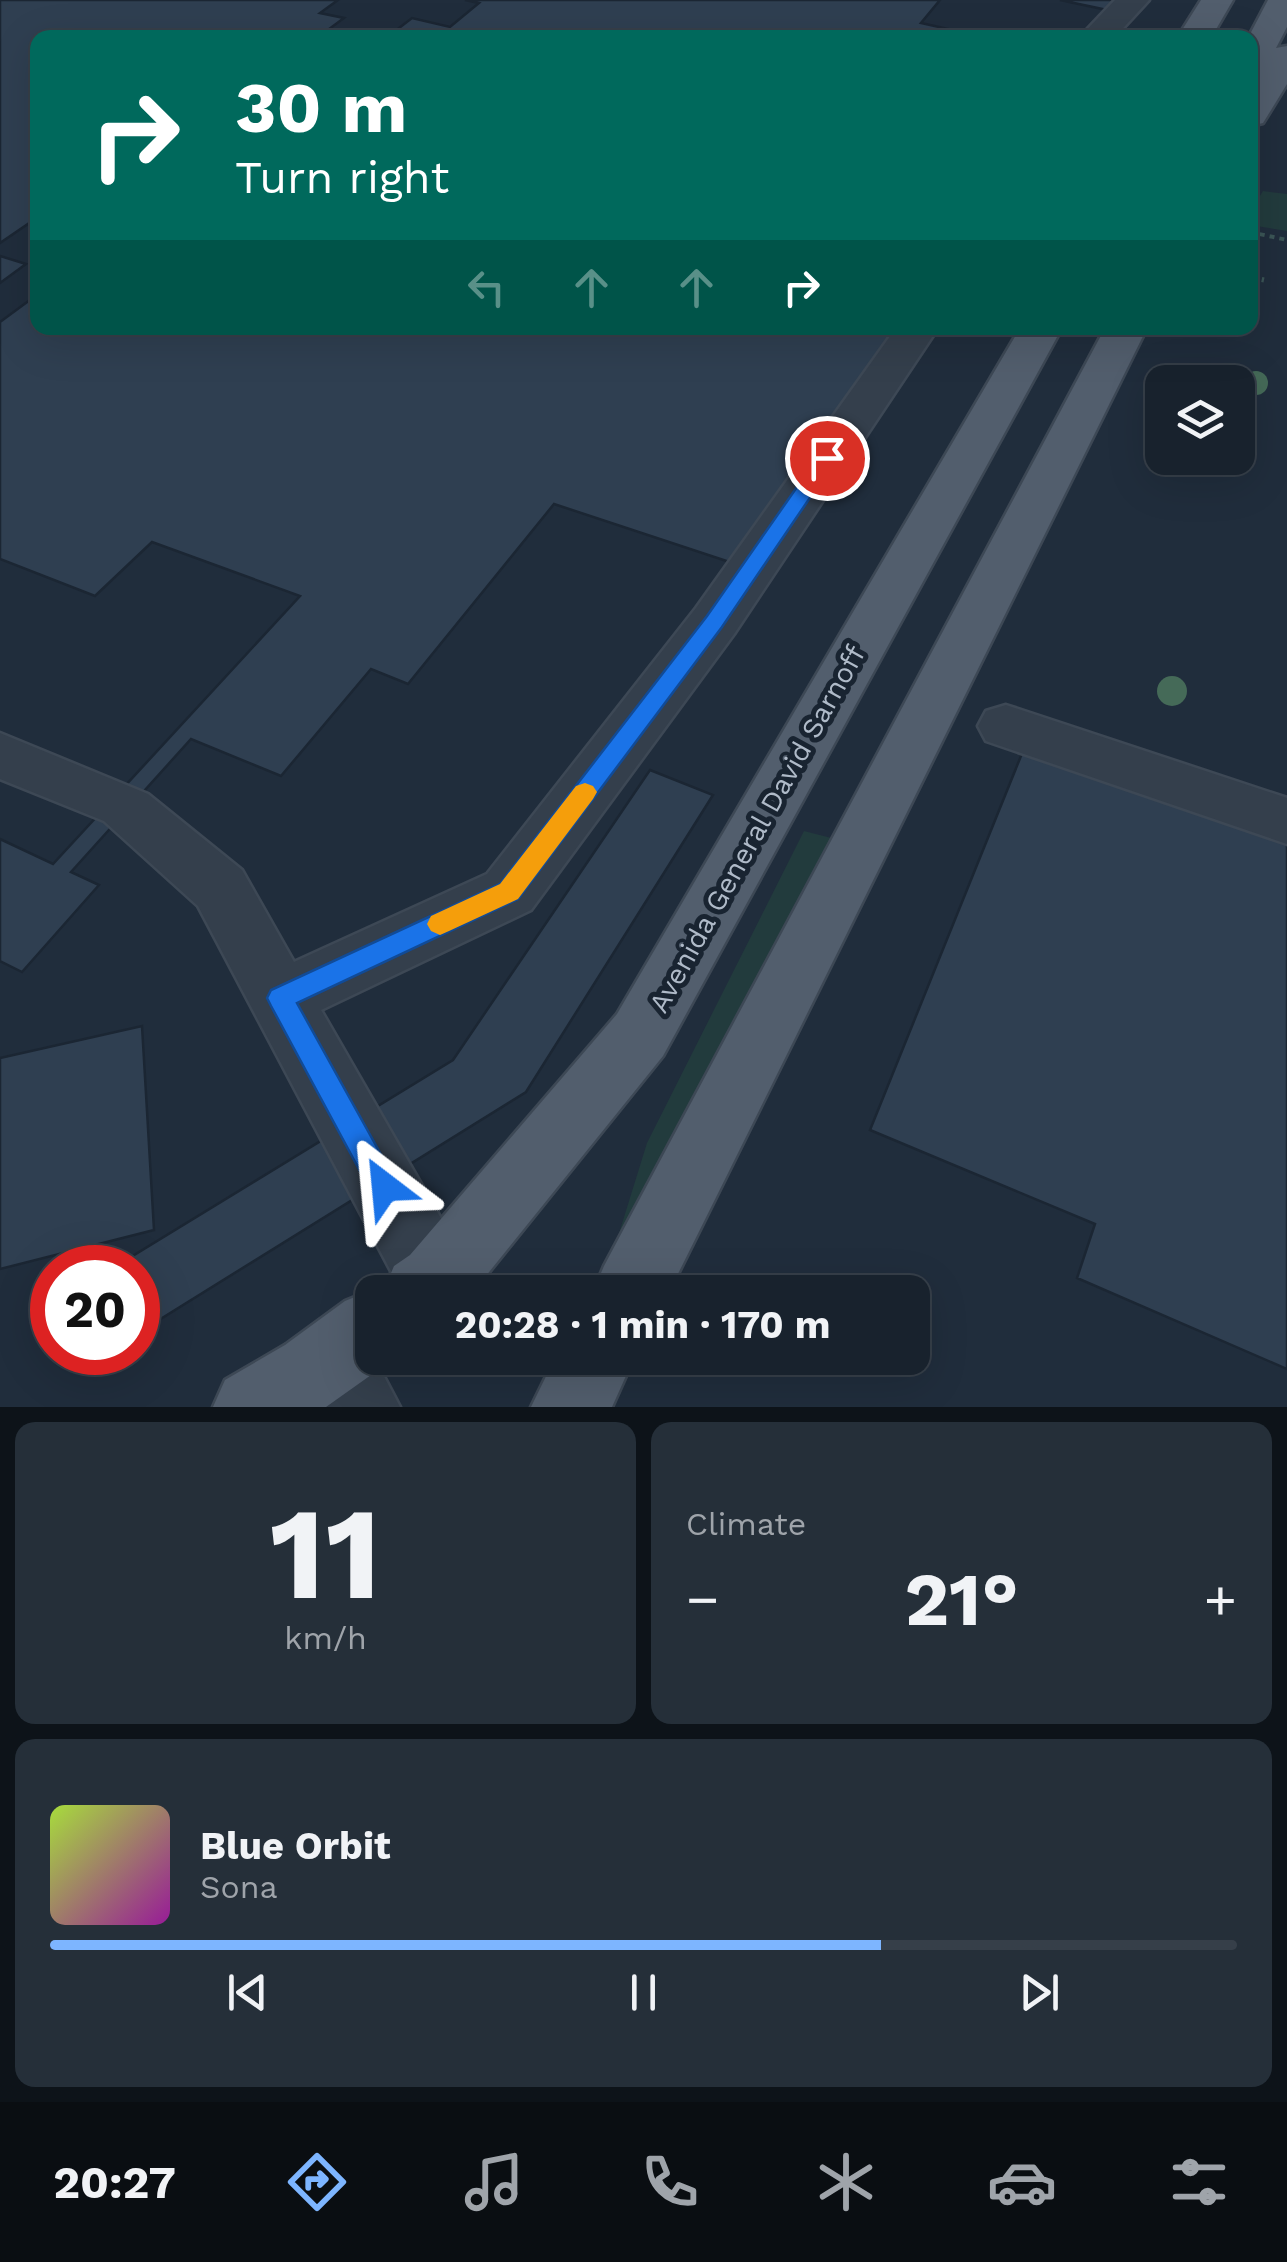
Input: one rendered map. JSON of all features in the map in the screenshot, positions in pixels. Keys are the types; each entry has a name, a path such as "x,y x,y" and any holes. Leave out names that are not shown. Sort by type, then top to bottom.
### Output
{"main road":[{"path":"1199,30 1217,0"},
{"path":"1225,30 1243,0"},
{"path":"1258,51 1284,0"},
{"path":"1258,102 1287,56"},
{"name":"Avenida General David Sarnoff","path":"437,1275 640,1036 1036,335"},
{"path":"639,1275 1122,335"},
{"path":"308,1395 355,1346"},
{"path":"570,1407 587,1375"}],"street":[{"path":"1103,30 1133,0"},
{"path":"280,998 509,892 714,621 912,335"},
{"path":"1006,726 1287,821"},
{"path":"0,755 119,805 220,888 422,1275"}],"path":[{"path":"1258,234 1287,240"},
{"path":"1258,279 1264,280"}],"green space":[{"path":"1263,191 1287,194 1287,231 1258,226 1258,199"},
{"path":"804,831 847,842 612,1256 647,1143"}],"building":[{"path":"0,0 338,0 320,13 344,18 328,30 30,30 30,222 0,243"},
{"path":"465,0 940,0 921,23 952,30 396,30 412,18 450,27 479,3"},
{"path":"1060,0 1121,0 1112,11"},
{"path":"0,256 26,264 0,283"},
{"path":"30,300 30,335 923,335 769,575 554,504 408,684 371,669 281,776 191,739 71,872 99,885 22,972 0,961 0,839 53,864 300,596 152,542 95,596 0,559 0,322"},
{"path":"1027,741 1287,832 1287,1369 1077,1278 1095,1224 870,1130"},
{"path":"650,770 713,795 526,1092 160,1319 160,1245 151,1245 453,1060"},
{"path":"142,1026 154,1230 95,1245 30,1245 30,1261 0,1269 0,1058"}],"slow traffic":[{"path":"440,924 509,892 585,792"}],"route":[{"path":"385,1187 280,998 509,892 714,621 827,458"}]}
